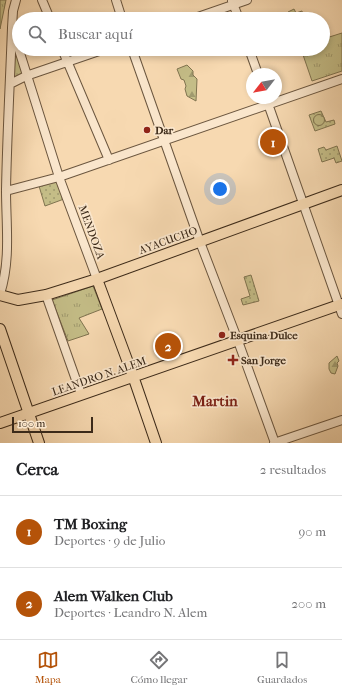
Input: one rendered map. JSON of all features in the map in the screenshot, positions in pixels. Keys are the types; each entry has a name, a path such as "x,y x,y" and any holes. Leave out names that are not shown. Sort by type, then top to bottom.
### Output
{"main road":[{"name":"AYACUCHO","path":"0,295 18,300 46,295 97,279 342,190"},
{"name":"MENDOZA","path":"97,279 156,443"},
{"name":"LEANDRO N. ALEM","path":"0,423 133,376 341,308"},
{"path":"0,329 39,443"}],"street":[{"path":"13,12 16,0"},
{"path":"42,0 47,12"},
{"path":"116,0 120,12"},
{"path":"209,12 233,2 247,0"},
{"path":"233,2 237,12"},
{"path":"0,295 4,282 8,243 6,191 12,28"},
{"name":"MENDOZA","path":"20,56 59,177 97,279"},
{"path":"65,56 109,160"},
{"path":"10,84 26,76 85,56"},
{"path":"134,56 200,242 275,443 342,420"},
{"path":"252,56 256,68"},
{"path":"282,97 342,79"},
{"path":"6,191 59,177 109,160 164,141 260,104"},
{"path":"269,104 303,204 341,308"},
{"path":"46,295 81,394"}],"green space":[{"path":"0,0 6,0 0,29"},
{"path":"294,9 296,12 288,12"},
{"path":"342,33 342,71 312,81 303,56 330,56 330,37"},
{"path":"15,56 17,56 24,75 14,80"},
{"path":"187,65 193,71 193,75 197,79 196,101 187,96 184,80 181,79 177,69"},
{"path":"321,111 326,122 334,120 335,124 315,131 309,115"},
{"path":"317,115 321,115 323,116 323,124 317,125 314,122 314,118"},
{"path":"337,146 342,161 336,163 334,158 322,162 318,149 324,147 326,150"},
{"path":"58,181 64,199 45,206 39,186"},
{"path":"251,275 259,301 243,305 241,299 250,296 244,277"},
{"path":"93,286 102,309 79,318 89,334 68,341 52,300"},
{"path":"337,356 339,361 337,363 338,366 335,374 331,373 329,363"}],"place":[{"name":"Dar","path":"147,130"},
{"name":"TM Boxing","path":"273,142"},
{"name":"Esquina Dulce","path":"222,335"},
{"name":"Alem Walken Club","path":"168,346"},
{"name":"San Jorge","path":"233,360"}],"district":[{"name":"Martin","path":"215,401"}]}
